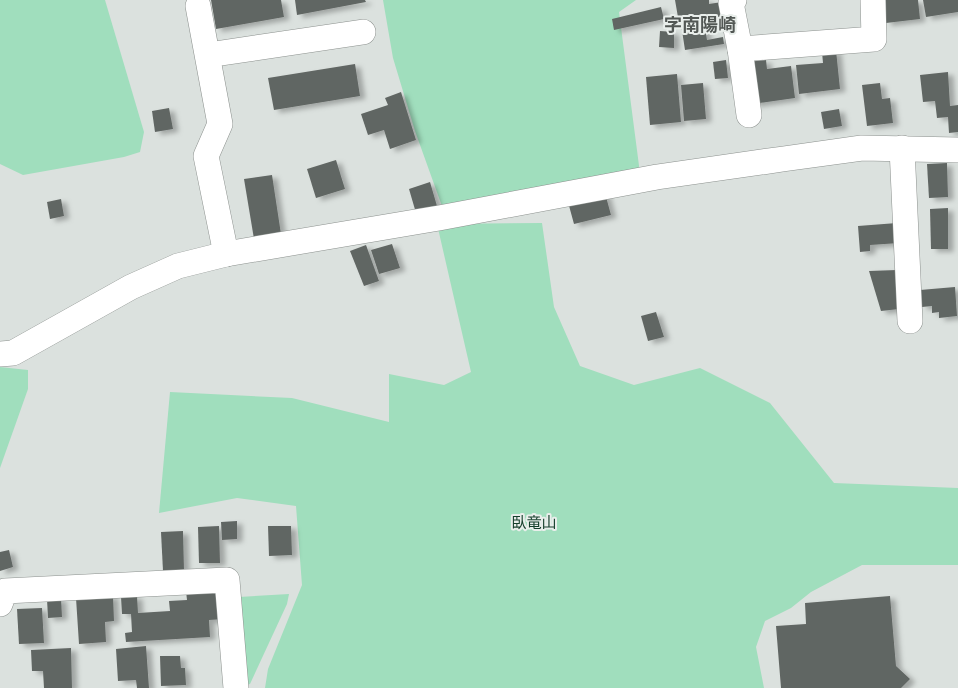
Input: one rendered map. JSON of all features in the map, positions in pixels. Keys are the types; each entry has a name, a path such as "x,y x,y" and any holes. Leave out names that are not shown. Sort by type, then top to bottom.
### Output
{"street":[{"path":"734,0 731,3 740,49 749,114"},
{"path":"740,49 874,38 873,0"},
{"path":"198,6 220,124 206,156 226,254"},
{"path":"208,55 363,32"},
{"path":"0,354 13,353 132,287 178,266 226,254 439,218 657,177 862,148 958,150"},
{"path":"902,148 910,321"},
{"path":"0,604 5,591 226,580 236,688"}],"green space":[{"path":"0,0 105,0 144,132 140,152 124,157 23,175 0,164"},
{"path":"383,0 636,0 619,12 641,181 443,209 415,131 393,58"},
{"name":"臥竜山","path":"542,223 554,307 580,366 634,385 700,368 770,403 834,483 958,488 958,565 862,565 811,592 791,608 765,621 756,647 764,688 265,688 268,669 302,585 296,506 237,498 159,513 170,392 292,398 389,422 389,374 444,385 471,372 437,224"},
{"path":"0,367 28,370 28,389 0,468"},
{"path":"289,594 287,604 250,684 243,686 239,597"}],"building":[{"path":"211,0 281,0 284,17 216,29"},
{"path":"295,0 365,0 366,2 297,15"},
{"path":"675,0 709,0 709,4 722,2 724,16 679,23"},
{"path":"883,0 918,0 920,19 886,23"},
{"path":"923,0 958,0 958,12 926,17"},
{"path":"661,7 664,19 614,30 612,19"},
{"path":"695,22 696,30 705,28 707,40 723,37 724,44 685,50 681,24"},
{"path":"660,31 674,32 674,48 659,47"},
{"path":"836,50 840,89 799,94 796,65 823,63 822,52"},
{"path":"726,60 728,78 715,79 713,62"},
{"path":"766,60 767,69 791,66 795,98 753,104 747,62"},
{"path":"355,64 360,96 274,110 268,78"},
{"path":"948,72 950,106 958,105 958,132 949,133 948,117 937,118 935,101 923,102 920,75"},
{"path":"677,74 681,122 650,125 646,77"},
{"path":"703,83 706,119 684,121 681,85"},
{"path":"880,83 882,99 890,98 893,123 867,126 862,85"},
{"path":"401,92 416,140 390,149 384,130 368,135 361,114 388,105 385,98"},
{"path":"169,108 173,129 155,132 152,111"},
{"path":"839,109 842,126 824,129 821,112"},
{"path":"336,160 345,189 316,198 307,169"},
{"path":"947,163 948,197 929,198 927,164"},
{"path":"272,175 281,234 254,239 244,179"},
{"path":"430,182 437,206 416,213 409,189"},
{"path":"605,193 611,215 574,224 568,202"},
{"path":"61,199 64,216 50,219 47,202"},
{"path":"948,208 948,249 931,249 930,209"},
{"path":"897,223 899,243 870,245 870,251 860,252 858,226"},
{"path":"392,244 400,268 379,274 371,250"},
{"path":"366,245 379,281 364,286 350,251"},
{"path":"897,270 899,309 881,311 869,271"},
{"path":"955,287 957,316 939,318 939,312 932,313 932,306 922,307 920,290"},
{"path":"656,312 664,337 648,341 641,316"},
{"path":"237,521 237,539 222,540 221,522"},
{"path":"219,526 220,563 199,563 198,527"},
{"path":"268,526 291,526 292,555 269,556"},
{"path":"183,531 184,570 163,571 161,532"},
{"path":"9,550 13,567 0,571 0,552"},
{"path":"222,590 224,619 209,620 210,637 126,642 125,633 132,632 131,614 122,614 121,597 137,596 138,613 170,611 169,601 187,600 186,591"},
{"path":"113,595 114,621 105,622 106,642 79,644 76,598"},
{"path":"890,596 896,666 910,679 901,688 781,688 776,626 806,624 805,603"},
{"path":"61,598 62,617 48,618 47,599"},
{"path":"42,608 44,643 19,644 17,609"},
{"path":"146,646 149,688 137,688 136,680 118,681 116,649"},
{"path":"71,648 72,688 44,688 43,671 32,671 31,650"},
{"path":"160,656 180,656 181,668 185,668 186,685 161,686"}],"district":[{"name":"字南陽崎","path":"700,25"}]}
